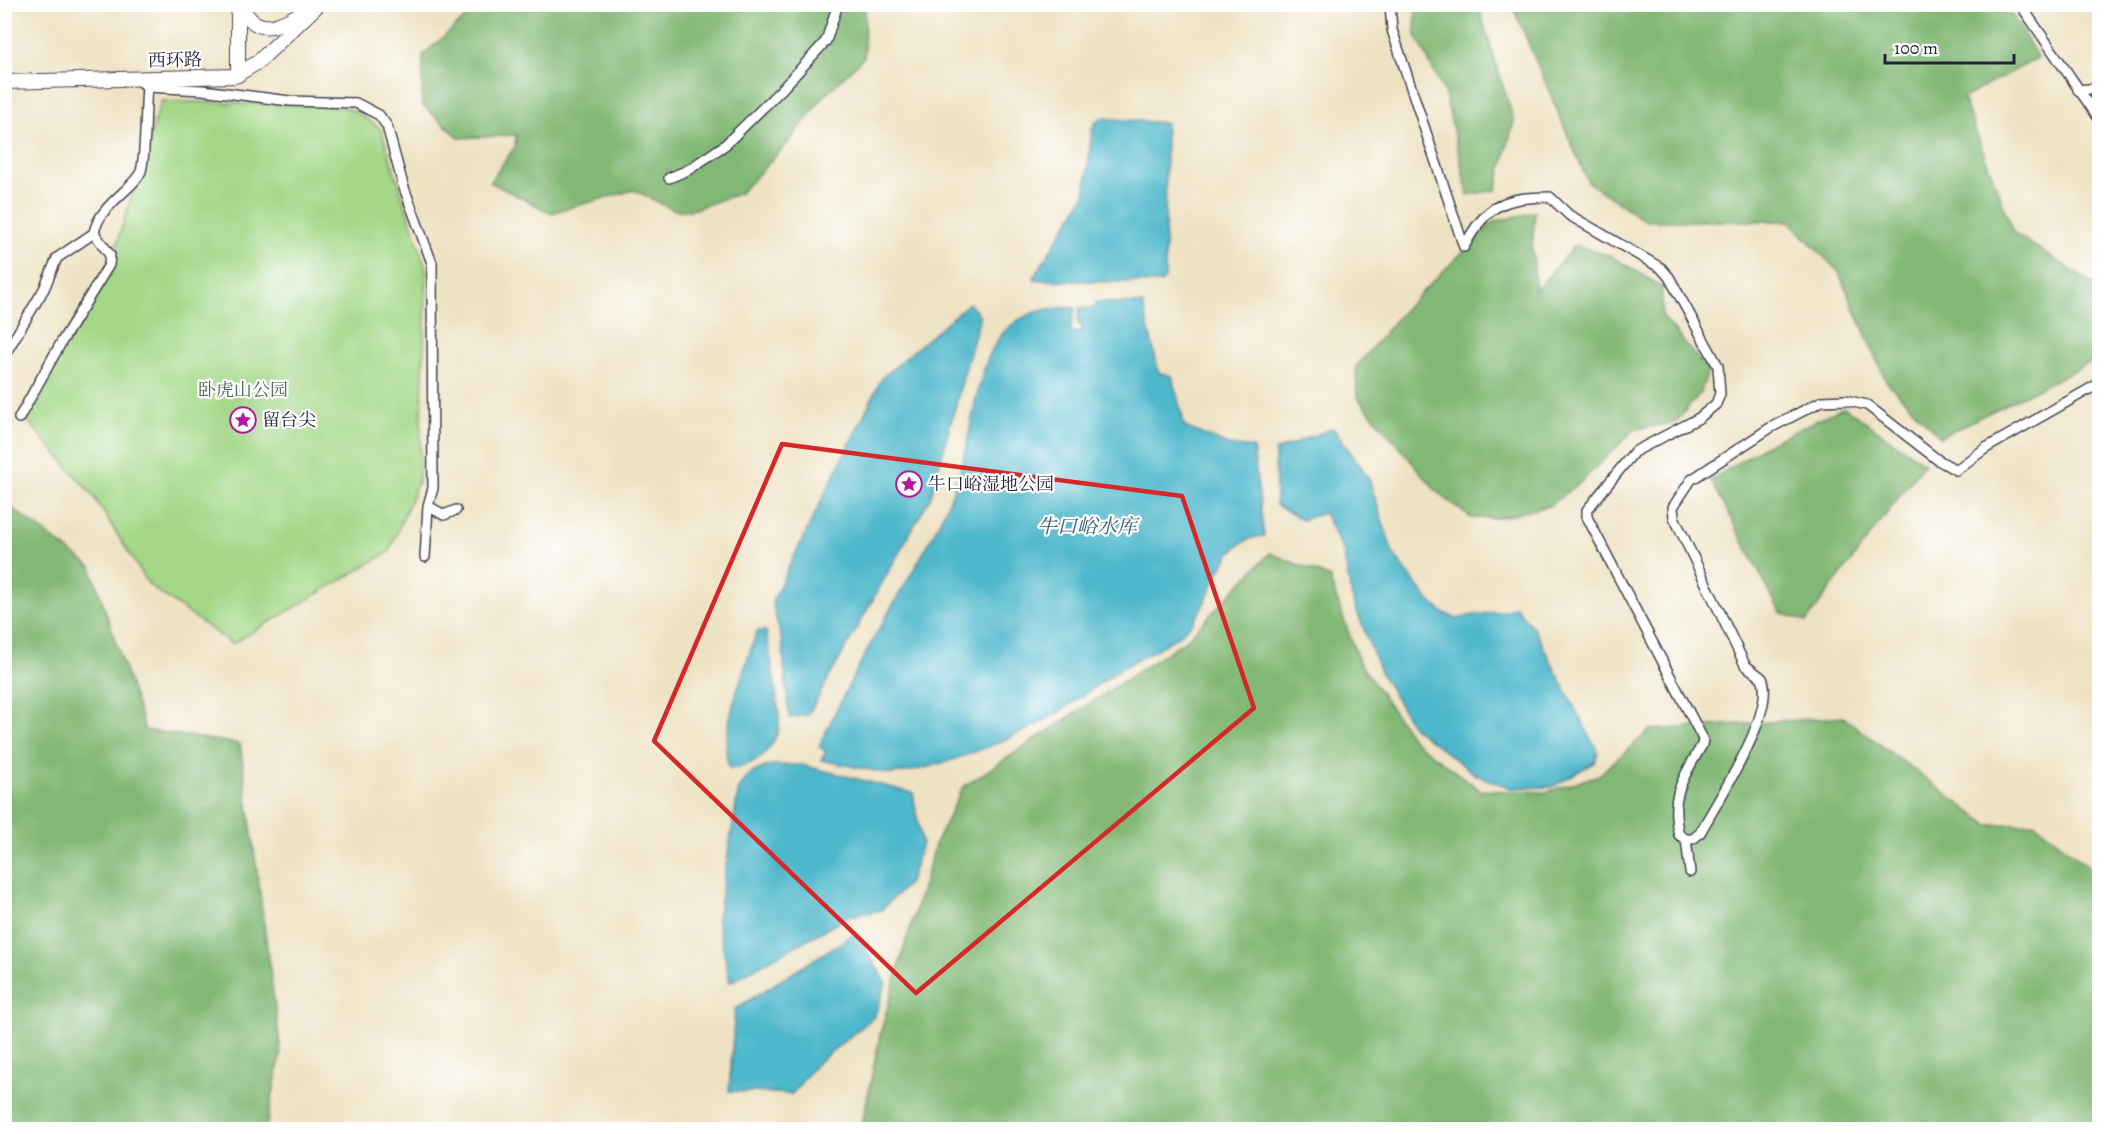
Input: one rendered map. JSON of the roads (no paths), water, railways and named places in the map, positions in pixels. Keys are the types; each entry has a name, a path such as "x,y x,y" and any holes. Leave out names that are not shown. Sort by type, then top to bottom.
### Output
{"main road":[{"path":"242,69 319,4"},
{"path":"242,69 244,8"},
{"path":"244,8 256,25 270,27 283,23 307,8"},
{"path":"242,69 307,8"},
{"name":"西环路","path":"4,76 242,69"},
{"name":"西环路","path":"4,82 142,83 242,69"}],"street":[{"path":"669,178 688,170 725,145 783,88 826,41 838,4"},
{"path":"1390,4 1392,30 1464,247 1471,232 1503,201 1520,197 1550,197 1569,215 1661,268 1669,277 1718,366 1722,384 1716,404 1700,418 1634,452 1587,510 1587,517 1636,615 1703,739 1702,745 1679,785 1674,810 1678,835 1686,839 1693,839 1700,833 1750,743 1760,717 1764,691 1762,678 1745,665 1674,517 1673,507 1691,480 1800,411 1822,401 1845,400 1867,405 1938,460 1956,470 1986,448 2100,383"},
{"path":"2020,4 2100,120"},
{"path":"4,356 44,289 57,258 94,233 108,206 141,172 142,83 290,101 356,103 379,115 387,126 403,185 432,263 433,488 428,506 425,557"},
{"path":"2078,90 2100,88"},
{"path":"19,418 62,340 109,266 110,255 94,233"},
{"path":"428,506 444,515 456,510"},
{"path":"1686,839 1690,872"}],"water":[{"path":"1101,118 1166,123 1165,278 1161,283 1035,280 1034,277 1085,195 1092,130"},
{"name":"牛口峪水库","path":"1096,302 1143,304 1159,373 1172,376 1185,427 1228,445 1253,448 1264,536 1249,539 1228,557 1201,610 1186,629 1170,641 1115,672 1066,708 1040,723 953,760 910,771 891,774 821,760 826,752 819,746 834,714 875,636 930,541 949,500 964,457 982,374 995,344 1011,325 1028,315 1046,309 1075,308 1070,332 1082,332 1082,324 1078,324 1079,308 1095,308"},
{"path":"969,303 980,316 931,496 808,715 789,718 782,642 772,601 882,378"},
{"path":"1333,428 1368,476 1393,553 1428,600 1444,613 1457,619 1515,607 1534,629 1598,752 1595,762 1552,787 1511,788 1476,775 1413,727 1380,672 1352,598 1343,550 1324,513 1302,520 1276,505 1275,451"},
{"path":"757,631 766,631 777,696 779,727 772,744 761,756 747,765 730,769 726,757 729,722"},
{"path":"770,765 802,765 913,793 922,844 909,883 881,910 850,916 730,982 717,919 739,787 751,773"},
{"path":"856,933 886,982 875,1016 815,1065 792,1094 729,1091 735,1009"}],"place":[{"name":"留台尖","path":"243,420"},
{"name":"牛口峪湿地公园","path":"909,484"}],"park label":[{"name":"卧虎山公园","path":"243,390"}]}
